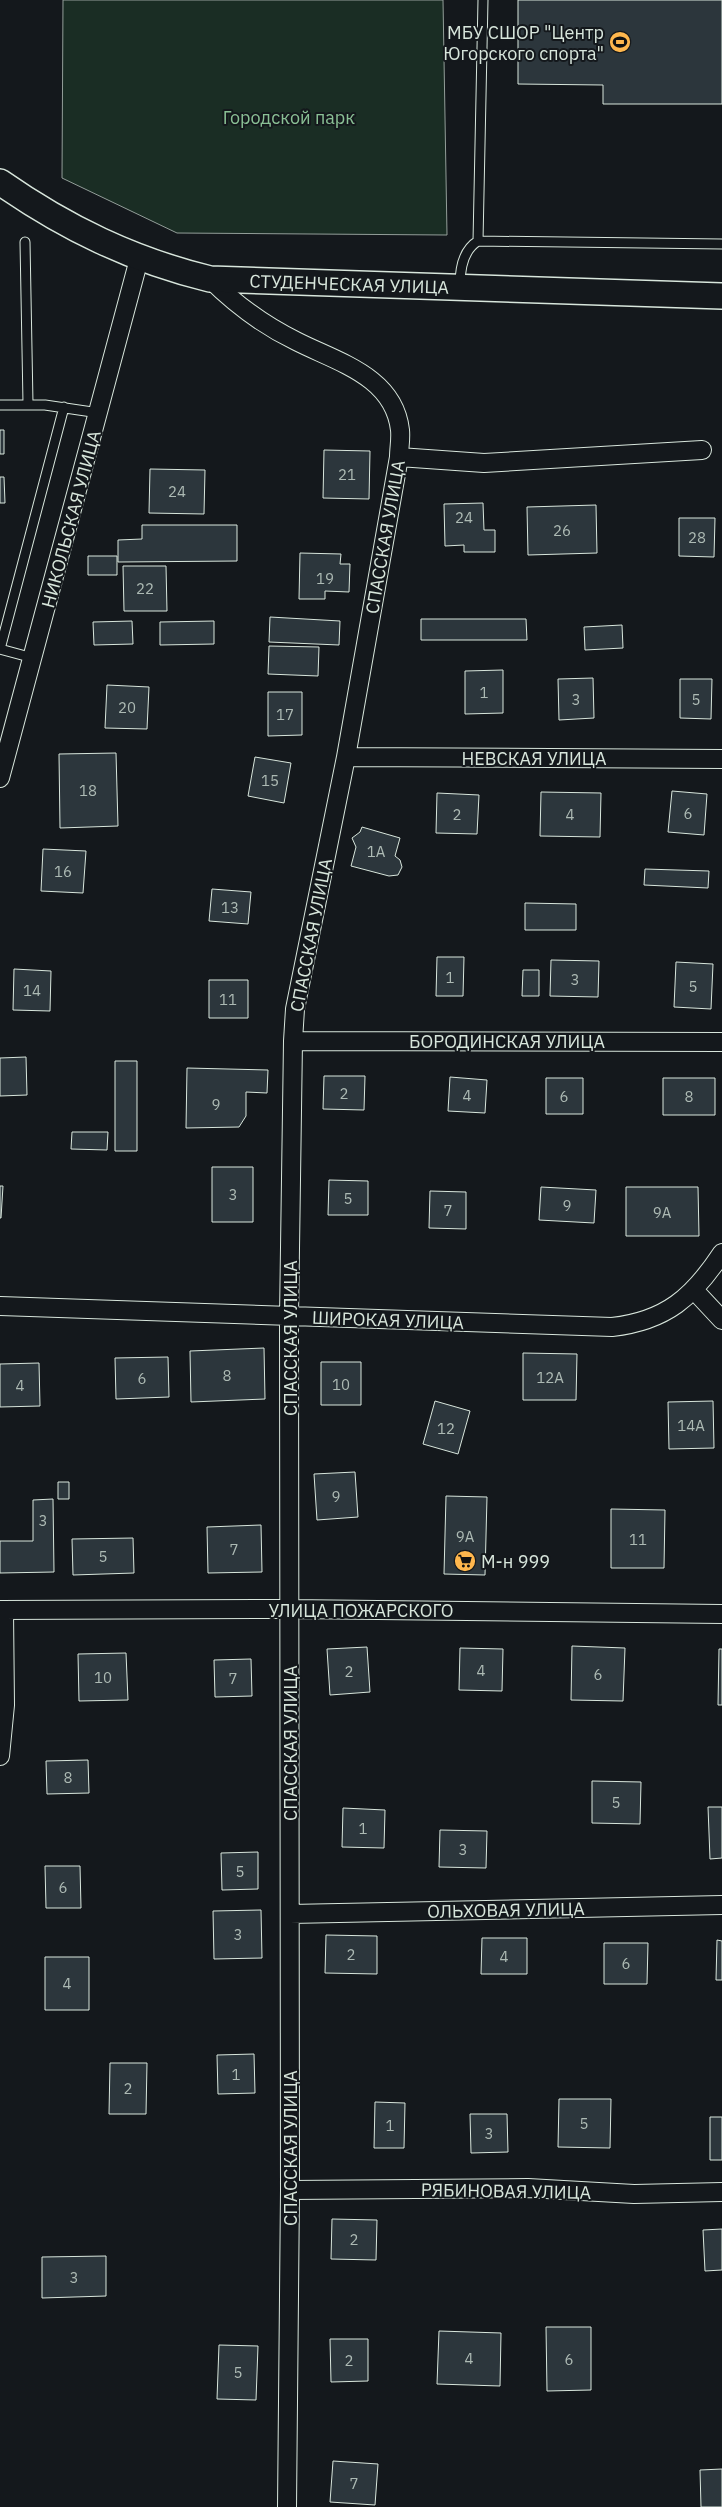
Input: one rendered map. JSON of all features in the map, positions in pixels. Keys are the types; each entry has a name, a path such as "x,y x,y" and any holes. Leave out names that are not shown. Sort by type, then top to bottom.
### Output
{"street":[{"name":"СТУДЕНЧЕСКАЯ УЛИЦА","path":"0,182 55,218 139,259 210,279 722,296"},
{"name":"НИКОЛЬСКАЯ УЛИЦА","path":"0,778 3,757 99,413 139,259"},
{"name":"СПАССКАЯ УЛИЦА","path":"210,279 234,303 264,323 362,373 380,387 394,408 400,430 399,457 346,757 295,1009 293,1041 289,1317 290,2190 287,2507"},
{"path":"399,457 484,463 702,450"},
{"name":"НЕВСКАЯ УЛИЦА","path":"346,757 722,758"},
{"name":"БОРОДИНСКАЯ УЛИЦА","path":"293,1041 722,1042"},
{"name":"ШИРОКАЯ УЛИЦА","path":"0,1306 612,1327 637,1324 658,1316 679,1304 694,1290 722,1253"},
{"path":"694,1290 722,1320"},
{"name":"УЛИЦА ПОЖАРСКОГО","path":"2,1610 290,1609 722,1614"},
{"path":"0,1756 5,1705 2,1610"},
{"name":"ОЛЬХОВАЯ УЛИЦА","path":"290,1914 722,1906"},
{"name":"РЯБИНОВАЯ УЛИЦА","path":"290,2190 528,2188 634,2194 722,2192"}],"lane":[{"path":"478,241 483,0"},
{"path":"460,288 460,272 464,258 472,245 478,241 722,244"},
{"path":"25,242 28,404"},
{"path":"0,405 64,406 99,413"},
{"path":"32,658 0,649 64,406"}],"green space":[{"name":"Городской парк","path":"63,0 443,0 447,235 177,233 62,178"}],"building":[{"name":"МБУ СШОР \"Центр Югорского спорта\"","path":"518,0 722,0 722,104 603,104 603,85 518,84"},
{"path":"0,430 4,430 4,454 0,454"},
{"path":"324,450 370,451 369,499 323,498"},
{"path":"150,469 205,470 204,514 149,513"},
{"path":"0,477 4,477 5,503 0,503"},
{"path":"483,503 484,530 495,530 495,552 464,552 464,545 445,546 444,504"},
{"path":"596,505 597,553 528,555 527,507"},
{"path":"679,518 715,518 714,557 679,556"},
{"path":"142,525 237,525 237,561 118,562 118,540 142,539"},
{"path":"300,553 341,554 340,564 350,564 349,592 325,591 325,599 299,599"},
{"path":"88,556 117,556 117,575 88,575"},
{"path":"123,566 166,566 167,611 124,611"},
{"path":"270,617 340,621 339,645 269,642"},
{"path":"421,619 526,619 527,640 421,640"},
{"path":"132,621 133,644 94,645 93,622"},
{"path":"214,621 214,644 160,645 160,622"},
{"path":"622,625 623,648 585,650 584,627"},
{"path":"269,646 319,647 318,676 268,674"},
{"path":"503,670 503,713 465,714 465,671"},
{"path":"593,678 594,718 559,720 558,679"},
{"path":"680,679 712,679 711,719 680,718"},
{"path":"107,685 149,687 147,729 105,728"},
{"path":"268,692 302,692 302,735 268,736"},
{"path":"116,753 118,826 60,828 59,754"},
{"path":"255,757 291,763 284,803 248,796"},
{"path":"672,791 707,794 704,835 668,832"},
{"path":"541,792 601,793 600,837 540,836"},
{"path":"437,793 479,795 477,834 436,833"},
{"path":"362,827 400,838 395,856 400,860 402,867 398,875 389,876 351,866 356,847 352,838 360,832"},
{"path":"43,849 86,851 83,893 41,891"},
{"path":"645,869 709,871 708,888 644,885"},
{"path":"212,889 251,892 248,924 209,921"},
{"path":"525,903 576,904 576,930 525,930"},
{"path":"437,957 464,957 463,996 436,996"},
{"path":"551,960 599,961 598,997 550,996"},
{"path":"676,962 713,964 711,1009 674,1007"},
{"path":"14,969 51,971 50,1011 13,1010"},
{"path":"523,970 539,970 539,996 522,996"},
{"path":"209,980 248,980 248,1018 209,1018"},
{"path":"26,1057 27,1095 0,1096 0,1058"},
{"path":"115,1061 137,1061 137,1151 115,1151"},
{"path":"187,1068 268,1070 267,1093 246,1092 246,1116 239,1127 186,1128"},
{"path":"324,1076 365,1076 364,1110 323,1109"},
{"path":"450,1077 487,1080 485,1113 448,1111"},
{"path":"546,1078 583,1078 583,1114 546,1114"},
{"path":"663,1078 715,1078 715,1115 663,1115"},
{"path":"72,1132 108,1132 107,1150 71,1149"},
{"path":"212,1167 253,1167 253,1222 212,1222"},
{"path":"329,1180 368,1181 368,1215 328,1215"},
{"path":"0,1186 3,1186 1,1218 0,1218"},
{"path":"541,1187 596,1190 594,1223 539,1220"},
{"path":"626,1187 698,1187 699,1236 626,1236"},
{"path":"430,1191 466,1192 466,1229 429,1228"},
{"path":"264,1348 265,1399 191,1402 190,1351"},
{"path":"523,1353 577,1354 576,1400 523,1400"},
{"path":"168,1357 169,1397 116,1399 115,1358"},
{"path":"321,1362 361,1362 361,1405 321,1405"},
{"path":"39,1363 40,1406 0,1407 0,1364"},
{"path":"435,1401 470,1411 458,1454 423,1444"},
{"path":"713,1401 714,1448 669,1449 668,1402"},
{"path":"355,1472 358,1517 317,1520 314,1474"},
{"path":"58,1482 69,1482 69,1499 58,1499"},
{"path":"446,1496 487,1497 485,1575 444,1574"},
{"path":"53,1499 54,1572 0,1573 0,1541 33,1541 33,1500"},
{"path":"611,1509 665,1510 664,1568 611,1568"},
{"path":"261,1525 262,1572 208,1573 207,1527"},
{"path":"133,1538 134,1573 73,1575 72,1539"},
{"path":"572,1646 625,1648 623,1701 571,1700"},
{"path":"367,1647 370,1692 330,1695 327,1649"},
{"path":"460,1648 503,1649 502,1691 459,1690"},
{"path":"719,1649 722,1649 722,1705 718,1705"},
{"path":"126,1653 128,1700 79,1701 78,1654"},
{"path":"251,1659 252,1696 215,1697 214,1660"},
{"path":"88,1760 89,1793 47,1794 46,1761"},
{"path":"592,1781 641,1782 640,1824 592,1823"},
{"path":"708,1807 722,1807 722,1858 710,1859"},
{"path":"343,1808 385,1810 384,1848 342,1847"},
{"path":"440,1830 487,1831 486,1868 439,1867"},
{"path":"258,1852 258,1889 222,1890 221,1853"},
{"path":"45,1866 80,1866 81,1908 46,1908"},
{"path":"261,1910 262,1958 214,1959 213,1911"},
{"path":"326,1935 377,1936 377,1974 325,1973"},
{"path":"482,1938 527,1938 527,1974 481,1974"},
{"path":"717,1940 722,1941 722,1980 716,1980"},
{"path":"604,1943 648,1943 647,1984 604,1984"},
{"path":"45,1957 89,1957 89,2010 45,2010"},
{"path":"254,2054 255,2093 218,2094 217,2055"},
{"path":"110,2063 147,2063 146,2114 109,2114"},
{"path":"559,2099 611,2099 610,2148 558,2147"},
{"path":"375,2102 405,2103 404,2148 374,2148"},
{"path":"470,2114 507,2114 508,2152 471,2153"},
{"path":"710,2117 722,2117 722,2160 710,2160"},
{"path":"332,2219 377,2220 376,2260 331,2259"},
{"path":"722,2229 722,2270 705,2271 703,2230"},
{"path":"106,2256 106,2296 42,2298 42,2257"},
{"path":"546,2327 591,2327 591,2390 547,2391"},
{"path":"439,2331 501,2333 500,2386 437,2384"},
{"path":"330,2339 368,2339 368,2381 331,2382"},
{"path":"219,2345 258,2346 256,2400 217,2399"},
{"path":"333,2461 378,2464 375,2505 330,2502"},
{"path":"722,2469 722,2507 701,2507 700,2470"}],"place":[{"name":"МБУ СШОР \"Центр Югорского спорта\"","path":"620,42"},
{"name":"М-н 999","path":"465,1561"}]}
